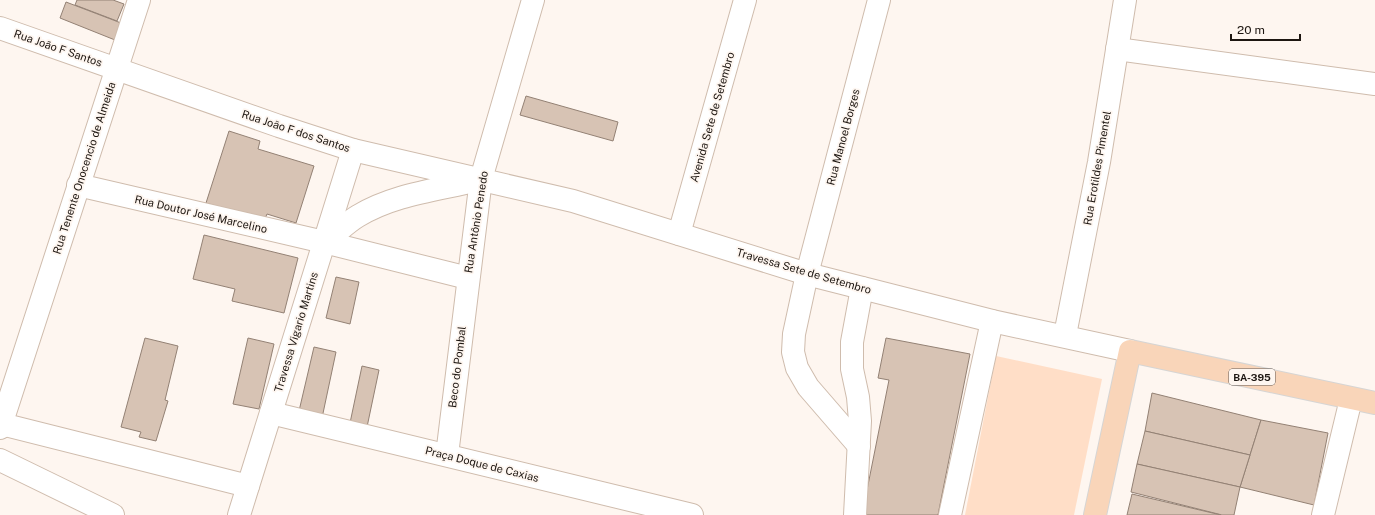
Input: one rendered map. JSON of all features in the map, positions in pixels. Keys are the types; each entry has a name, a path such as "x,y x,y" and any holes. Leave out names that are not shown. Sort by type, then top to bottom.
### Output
{"main road":[{"name":"BA-395","path":"1130,351 1375,403"},
{"path":"1095,515 1130,351"}],"street":[{"name":"Rua Tenente Onocencio de Almeida","path":"1,426 116,68 140,0"},
{"name":"Avenida Sete de Setembro","path":"679,234 745,0"},
{"name":"Rua Manoel Borges","path":"859,446 808,387 797,368 793,352 794,334 807,274 879,0"},
{"name":"Rua Erotildes Pimentel","path":"1065,336 1099,162 1125,0"},
{"name":"Rua Antônio Penedo","path":"324,242 468,278 481,179 530,1"},
{"name":"Rua João F Santos","path":"0,28 116,68"},
{"path":"1117,49 1375,84"},
{"name":"Rua João F dos Santos","path":"116,68 279,126 353,150 481,179"},
{"name":"Travessa Vigario Martins","path":"239,515 353,150"},
{"name":"Travessa Sete de Setembro","path":"481,179 573,201 807,274 992,321 1130,351"},
{"path":"324,242 358,216 389,202 421,192 481,179"},
{"name":"Rua Doutor José Marcelino","path":"78,185 324,242"},
{"name":"Beco do Pombal","path":"447,455 468,278"},
{"path":"856,515 860,421 858,397 852,369 852,342 862,288"},
{"path":"950,515 992,321"},
{"path":"1323,515 1351,399"},
{"name":"Praça Doque de Caxias","path":"271,413 692,515"},
{"path":"1,426 248,486"},
{"path":"0,460 113,515"}],"shaded area":[{"path":"996,356 1102,379 1074,515 965,515"}],"building":[{"path":"77,0 113,0 124,4 117,21 75,5"},
{"path":"66,2 121,23 115,40 60,18"},
{"path":"526,96 618,122 613,141 520,115"},
{"path":"229,131 260,141 258,149 314,166 296,223 267,214 264,221 206,203"},
{"path":"204,235 298,258 284,313 232,301 235,289 193,279"},
{"path":"336,277 359,282 350,324 326,318"},
{"path":"145,338 178,346 165,400 168,401 156,441 139,437 141,432 121,427"},
{"path":"248,338 274,344 259,409 233,404"},
{"path":"886,338 970,354 938,515 862,515 889,380 878,378"},
{"path":"314,347 336,352 322,418 299,411"},
{"path":"362,366 379,370 367,427 350,423"},
{"path":"1152,393 1261,420 1250,455 1145,431"},
{"path":"1261,420 1328,433 1314,505 1240,487"},
{"path":"1145,431 1250,455 1240,487 1137,464"},
{"path":"1137,464 1240,487 1234,515 1222,515 1131,492"},
{"path":"1132,494 1221,515 1127,515"}]}
